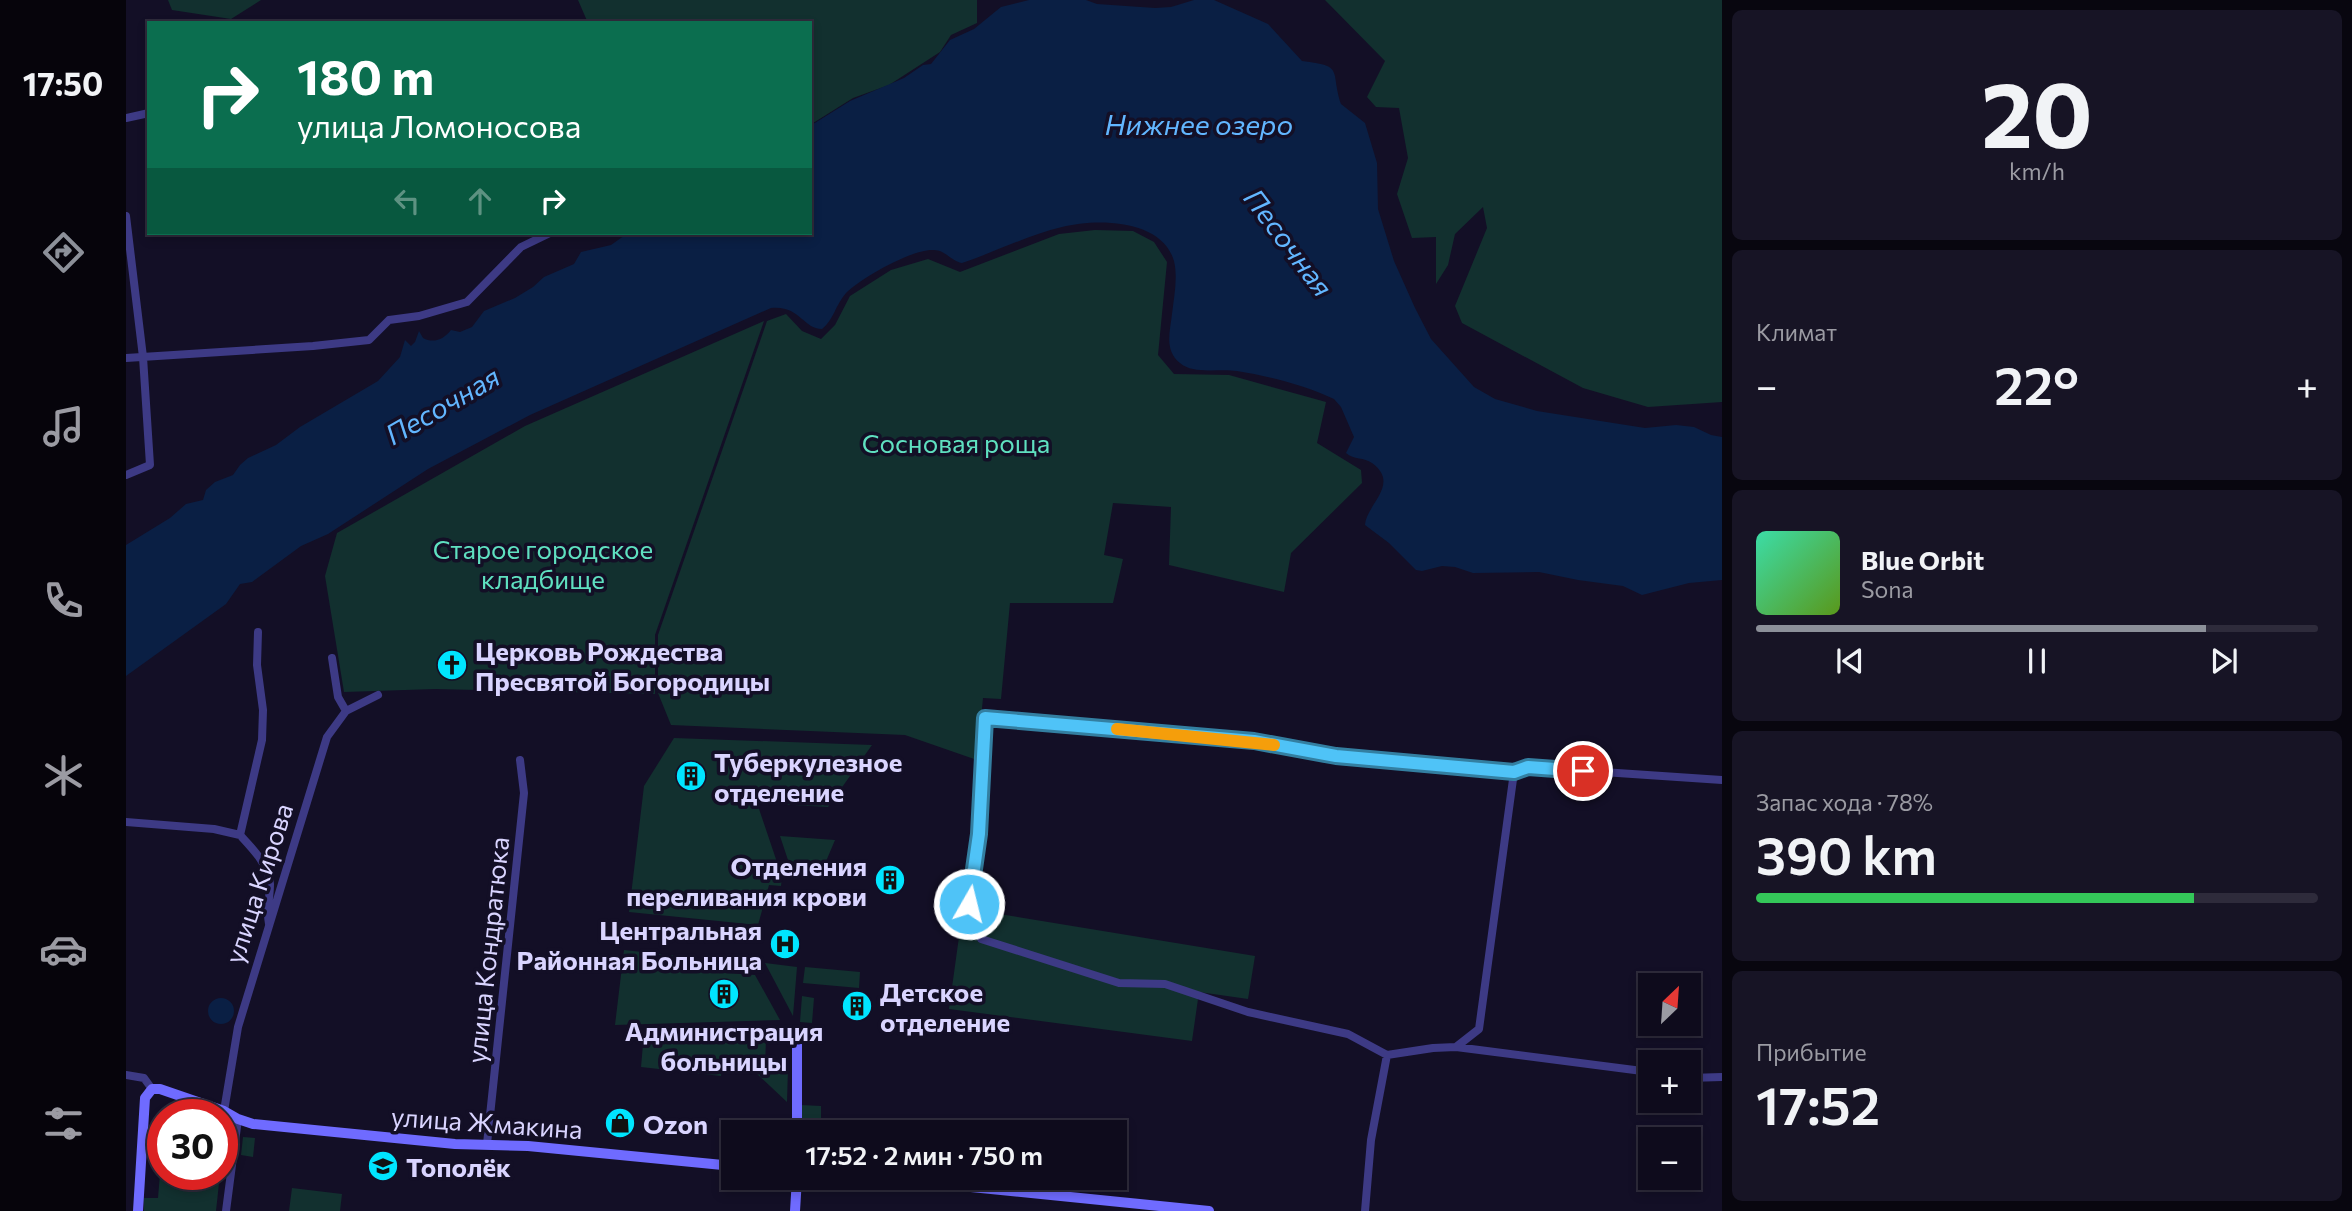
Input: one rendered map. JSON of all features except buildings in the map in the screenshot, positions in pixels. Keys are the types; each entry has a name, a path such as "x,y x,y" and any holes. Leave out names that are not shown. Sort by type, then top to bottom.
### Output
{"street":[{"path":"126,118 147,113"},
{"path":"126,216 143,356 150,465 126,475"},
{"path":"126,358 369,340 389,320 419,316 467,302 521,247 546,235"},
{"name":"улица Кирова","path":"240,835 262,740 263,710 257,665 258,632"},
{"path":"332,658 338,697 346,711"},
{"name":"улица Кирова","path":"226,1099 238,1027 250,983 270,927 327,737 346,711 378,695"},
{"path":"1638,1070 1456,1047 1387,1055 1348,1034 1248,1012 1165,984 1119,983 981,939 969,904 979,834 985,718 1254,741 1336,756 1514,772 1528,767 1722,780"},
{"name":"улица Кондратюка","path":"487,1143 524,793 520,760"},
{"path":"1456,1047 1479,1029 1514,772"},
{"path":"126,822 214,829 240,835 254,850 268,873 270,888 267,916 270,927"},
{"path":"797,1037 797,1120"},
{"path":"1365,1211 1371,1140 1387,1055"},
{"path":"126,1074 144,1078 152,1089"},
{"path":"1701,1077 1722,1077"},
{"path":"152,1089 189,1099"},
{"path":"138,1211 145,1098 152,1089"},
{"name":"улица Жмакина","path":"238,1119 253,1124 365,1136 455,1144 487,1143 721,1165"},
{"path":"226,1211 229,1190"},
{"path":"795,1211 796,1190"},
{"path":"1000,1190 1209,1211"}],"green space":[{"path":"168,0 261,0 231,19 172,10"},
{"path":"578,0 977,0 977,23 951,35 940,52 889,85 853,98 812,124 812,21 587,21"},
{"path":"1325,0 1722,0 1722,402 1648,407 1583,388 1462,323 1455,306 1487,228 1483,207 1455,234 1448,265 1436,284 1436,237 1412,238 1397,194 1408,158 1399,108 1376,107 1367,97 1385,61"},
{"name":"Сосновая роща","path":"1095,230 1133,231 1154,242 1167,262 1158,355 1174,374 1229,375 1326,402 1317,443 1361,470 1362,483 1291,553 1284,592 1169,565 1171,507 1113,503 1104,555 1123,559 1113,603 1010,603 1001,699 983,698 977,760 905,735 671,725 658,693 658,635 767,321 786,314 802,331 821,339 835,325 850,296 891,270 928,259 960,272 1059,234"},
{"name":"Старое городское кладбище","path":"764,321 655,635 655,694 435,689 344,692 325,576 337,533 525,426"},
{"path":"674,738 872,745 828,807 757,803 782,877 781,886 769,885 758,925 629,912 644,786"},
{"path":"780,836 835,840 819,878 793,875"},
{"path":"963,908 1255,956 1248,999 1199,992 1192,1041 949,1009"},
{"path":"624,950 715,960 714,972 755,975 780,1020 615,1025"},
{"path":"765,963 797,967 793,1016"},
{"path":"805,967 860,972 859,988 803,983"},
{"path":"802,996 814,998 812,1023 800,1022"},
{"path":"783,1029 784,1040 766,1039 765,1066 788,1068 787,1102 755,1072 722,1070 721,1076 641,1067 644,1033"},
{"path":"801,1105 821,1106 821,1120 800,1120"},
{"path":"243,1137 255,1138 253,1157 241,1155"},
{"path":"292,1188 342,1194 340,1211 289,1211"},
{"path":"159,1190 218,1190 216,1211 144,1211 144,1198 158,1198"}],"water":[{"name":"Нижнее озеро","path":"1029,0 1086,0 1097,4 1155,8 1171,7 1194,0 1214,0 1268,24 1302,61 1330,68 1334,72 1341,104 1365,123 1377,163 1378,209 1394,261 1415,308 1431,339 1474,387 1495,399 1537,411 1645,428 1676,425 1694,427 1722,437 1722,580 1689,583 1642,595 1623,586 1539,572 1473,573 1442,566 1416,570 1389,543 1365,525 1383,487 1383,479 1372,463 1346,453 1354,437 1341,407 1334,399 1274,378 1230,370 1192,369 1180,363 1170,347 1176,274 1174,261 1167,247 1143,229 1110,223 1076,224 1049,230 962,263 938,250 913,254 887,265 853,287 843,297 822,329 810,325 789,310 771,308 530,415 428,469 328,534 301,546 252,582 240,584 226,604 126,676 126,545 170,518 186,504 203,500 206,490 215,482 233,475 248,458 276,445 300,427 378,381 400,357 405,340 411,346 419,331 423,338 435,340 451,330 460,332 472,327 484,311 515,298 544,277 574,264 581,252 611,245 625,235 812,235 812,125 850,101 904,78 923,65 931,64 950,40 974,29 1001,7"},
{"path":"221,998 230,1002 234,1011 230,1020 221,1024 212,1020 208,1011 212,1002"}],"slow traffic":[{"path":"1117,729 1274,745"}],"place":[{"name":"Церковь Рождества Пресвятой Богородицы","path":"452,665"},
{"name":"Туберкулезное отделение","path":"691,776"},
{"name":"Отделения переливания крови","path":"890,880"},
{"name":"Центральная Районная Больница","path":"785,944"},
{"name":"Администрация больницы","path":"724,994"},
{"name":"Детское отделение","path":"857,1006"},
{"name":"Ozon","path":"620,1123"},
{"name":"Тополёк","path":"383,1166"}],"route":[{"path":"969,904 979,834 985,718 1254,741 1336,756 1514,772 1528,767 1583,771"}],"water label":[{"name":"Песочная","path":"1289,242"},
{"name":"Песочная","path":"442,405"}]}
